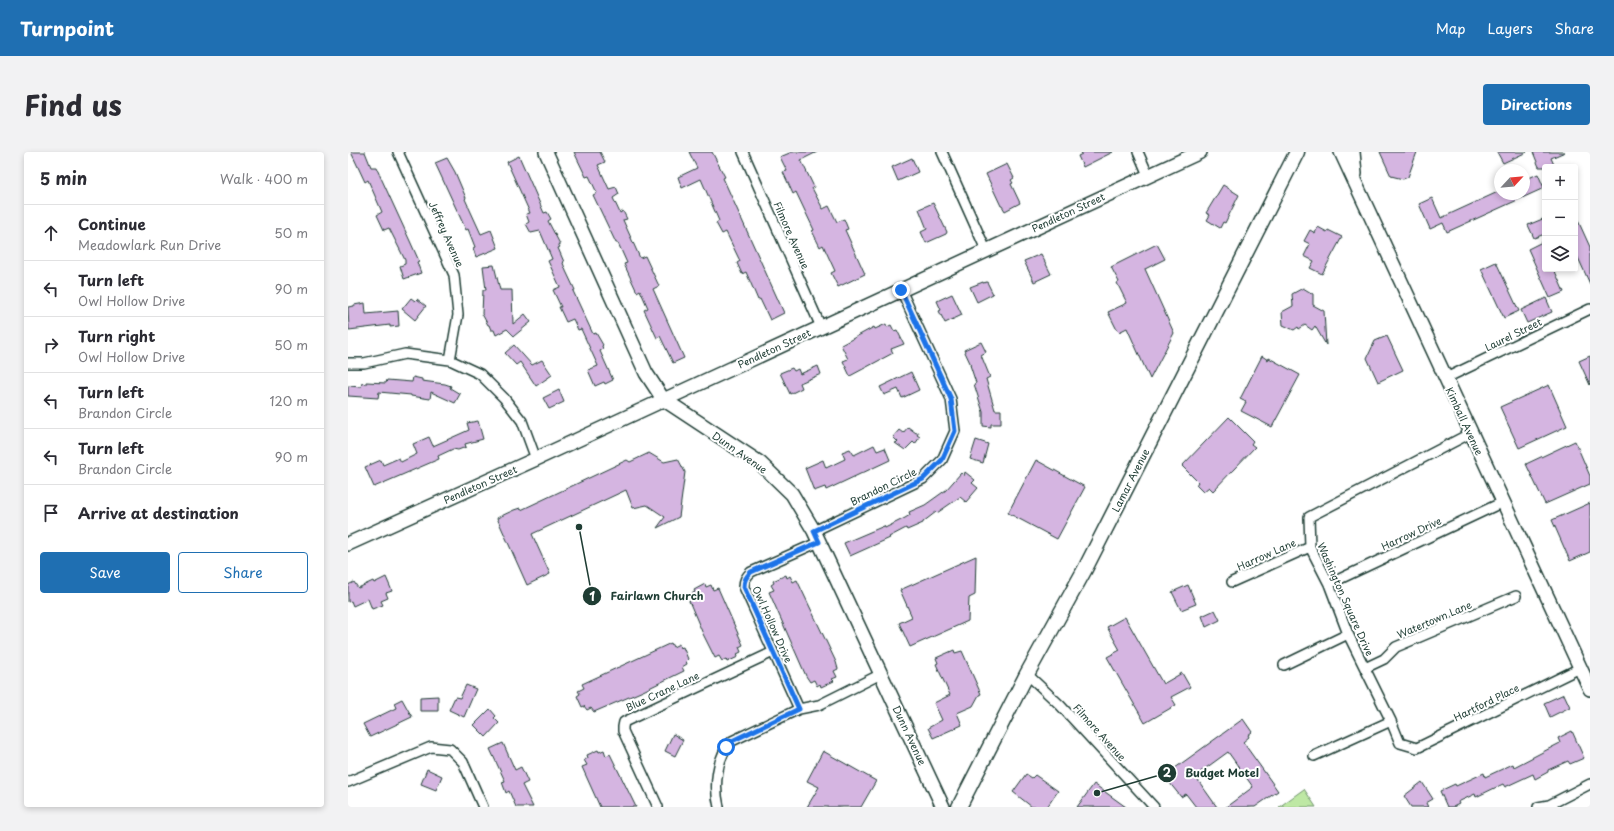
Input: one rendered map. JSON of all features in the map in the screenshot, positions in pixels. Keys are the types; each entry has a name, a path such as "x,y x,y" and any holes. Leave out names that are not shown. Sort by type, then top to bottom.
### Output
{"main road":[{"name":"Dunn Avenue","path":"546,152 646,373 663,399 760,463 792,494 816,537 943,807"},
{"name":"Pendleton Street","path":"348,544 536,459 1200,152"},
{"name":"Lamar Avenue","path":"959,807 1027,674 1085,569 1297,152"},
{"name":"Kimball Avenue","path":"1341,152 1590,689"},
{"path":"1353,152 1356,184"}],"street":[{"name":"Jeffrey Avenue","path":"398,152 454,275 458,315 450,360"},
{"name":"Filmore Avenue","path":"743,152 821,327"},
{"path":"942,152 986,250"},
{"path":"1138,152 1148,175"},
{"name":"Brandon Circle","path":"816,537 923,479 942,460 955,431 951,399 901,290"},
{"name":"Laurel Street","path":"1446,378 1590,309"},
{"path":"348,363 364,363 405,354 450,360 480,374 504,398 522,421 536,459"},
{"name":"Washington Square Drive","path":"1400,743 1391,721 1348,634 1329,584 1310,547 1309,517 1471,434"},
{"name":"Harrow Drive","path":"1329,584 1503,502"},
{"name":"Owl Hollow Drive","path":"799,709 744,587 744,582 746,577 751,572 816,537"},
{"name":"Harrow Lane","path":"1232,582 1310,547"},
{"name":"Watertown Lane","path":"1365,668 1384,659 1396,647 1516,596"},
{"path":"1284,665 1348,634"},
{"name":"Blue Crane Lane","path":"658,807 623,731 624,722 773,652"},
{"name":"Hartford Place","path":"1400,743 1417,748 1580,668"},
{"path":"719,807 716,780 722,755 726,747 732,741 799,709 819,705 881,674"},
{"name":"Filmore Avenue","path":"1027,674 1060,705 1154,807"},
{"path":"1314,756 1391,721"},
{"path":"348,782 431,748 450,749 463,762 483,807"},
{"path":"1538,807 1549,804 1590,784"}],"green space":[{"path":"1304,789 1316,807 1279,807"}],"building":[{"path":"351,152 365,152 371,167 376,167 419,261 417,262 421,273 404,279 400,266 405,264 405,260 389,228 384,230 377,215 382,212 368,180 365,182"},
{"path":"574,152 600,152 605,162 598,165 609,189 616,187 619,194 613,198 620,213 623,211 627,219 623,220 640,258 645,256 659,286 653,289 684,358 673,363 660,336 657,338 644,310 648,308 640,290 637,292 624,264 627,263 618,243 616,243 593,195 597,193 589,176 586,177"},
{"path":"689,152 712,152 725,177 723,178 784,313 770,320 760,299 758,300 746,272 742,274 737,263 740,261 726,232 722,234 716,223 719,221 701,179 682,188 678,177 697,168"},
{"path":"792,152 817,152 801,160 814,187 812,188 823,209 829,206 837,222 844,219 848,229 845,230 865,274 838,287 831,273 835,271 823,245 820,247 812,231 814,230 796,192 793,194 783,172 787,171 780,157"},
{"path":"1081,152 1113,152 1083,167 1078,156 1082,154"},
{"path":"1380,152 1417,152 1408,177 1403,179 1391,176"},
{"path":"1497,152 1527,152 1503,163"},
{"path":"1533,152 1565,152 1551,158 1554,164 1542,164 1542,167 1539,167"},
{"path":"519,156 544,213 547,212 551,219 548,221 560,244 558,244 560,247 558,248 566,271 575,290 573,291 593,334 596,333 603,345 603,349 600,351 613,380 605,384 604,382 595,386 588,370 598,366 581,329 578,330 573,319 566,322 559,307 561,307 553,290 560,287 548,261 552,259 540,231 531,233 526,224 529,222 526,214 530,213 507,162"},
{"path":"447,158 455,172 466,198 465,199 481,234 491,230 498,248 476,257 473,248 475,247 468,229 466,230 435,163"},
{"path":"912,158 918,172 898,181 892,167"},
{"path":"1007,164 1014,178 1011,180 1013,183 1011,184 1020,203 1005,211 1001,206 986,174"},
{"path":"1538,174 1542,183 1542,189 1530,194 1530,177"},
{"path":"1223,185 1239,195 1225,223 1223,222 1220,228 1207,220 1210,215 1206,213"},
{"path":"1494,194 1494,200 1518,200 1447,232 1443,223 1430,229 1419,204 1432,198 1441,218"},
{"path":"933,203 947,232 946,234 926,243 921,232 927,229 919,209"},
{"path":"1542,219 1542,235 1534,238 1528,225"},
{"path":"1578,221 1590,247 1590,284 1578,258"},
{"path":"1318,227 1342,237 1322,274 1310,268 1314,261 1304,256 1310,244 1304,241 1310,230 1315,233"},
{"path":"1542,242 1542,272 1555,272 1564,292 1550,298 1528,249"},
{"path":"1157,244 1165,259 1145,269 1174,333 1150,379 1127,328 1119,332 1108,312 1127,303 1117,283 1119,282 1111,267"},
{"path":"1041,254 1051,274 1034,282 1024,261"},
{"path":"1496,262 1519,311 1504,318 1481,269"},
{"path":"494,265 500,290 512,290 513,324 525,314 531,322 514,336 507,329 496,335 494,330 491,330 482,314 483,290 486,290 483,266"},
{"path":"987,282 993,294 977,302 970,287"},
{"path":"1303,288 1313,294 1313,305 1324,311 1326,345 1315,326 1312,330 1305,325 1294,330 1283,325 1282,312 1293,306 1292,294"},
{"path":"952,294 962,315 945,323 939,311 941,310 937,301"},
{"path":"411,298 415,301 417,299 426,306 415,320 402,309"},
{"path":"1546,298 1552,312 1527,323 1521,310"},
{"path":"365,303 366,314 398,311 399,326 390,327 390,325 349,330 348,307"},
{"path":"886,324 887,327 891,325 894,331 897,330 904,344 891,349 893,353 850,376 843,361 848,359 841,345 874,327 875,329"},
{"path":"1387,336 1403,370 1378,382 1367,358 1375,341"},
{"path":"981,342 986,352 981,355 990,377 986,379 995,410 1001,410 1001,424 991,424 991,427 983,426 983,412 974,384 976,383 971,365 964,350"},
{"path":"514,345 532,365 542,360 552,375 536,386 520,362 516,365 505,353"},
{"path":"1262,356 1268,360 1269,358 1300,375 1272,427 1241,411 1246,402 1240,399"},
{"path":"1590,356 1590,385 1579,361"},
{"path":"818,366 821,374 800,383 802,388 790,394 780,373 792,368 794,371 798,369 800,374"},
{"path":"911,372 919,390 902,398 898,389 884,395 880,387"},
{"path":"413,377 422,379 422,381 451,386 450,388 460,394 455,403 431,392 430,399 411,395 379,392 378,398 348,396 348,386 361,387 362,383 386,383 387,380 412,382"},
{"path":"1549,385 1567,426 1519,448 1500,407"},
{"path":"559,390 564,402 549,409 543,398"},
{"path":"1229,417 1253,441 1251,444 1255,447 1213,491 1209,487 1203,492 1196,485 1198,482 1182,466"},
{"path":"478,421 483,439 465,444 466,447 458,450 453,449 438,456 439,459 374,487 365,467 381,460 383,465 399,458 401,462 417,454 413,444 429,437 433,446 469,430 467,423"},
{"path":"908,427 916,433 919,432 917,435 920,437 915,444 913,442 905,450 895,443 898,442 893,437 899,430 903,433"},
{"path":"976,440 988,444 983,463 970,459"},
{"path":"1575,441 1590,476 1590,484 1545,504 1526,464"},
{"path":"874,445 877,451 885,448 890,460 826,490 825,487 814,491 805,468 823,460 826,468 845,459 842,452 850,449 854,455"},
{"path":"649,453 664,462 678,459 685,472 679,517 657,528 665,517 647,505 633,508 626,490 532,534 550,574 527,585 497,518 520,508 521,510 627,460 630,462"},
{"path":"1036,460 1085,487 1057,539 1008,513"},
{"path":"965,472 975,480 972,483 978,488 966,502 960,497 937,513 936,512 923,523 907,530 906,528 889,537 890,538 850,556 844,543 884,526 885,528 905,518 910,515 909,512 925,505 946,490 961,473 964,476"},
{"path":"1590,503 1590,552 1570,561 1552,520"},
{"path":"976,556 975,595 969,598 968,621 910,647 899,623 912,617 900,590"},
{"path":"786,575 787,578 790,576 793,582 797,580 836,662 838,669 834,671 837,677 832,679 834,681 821,687 820,684 817,686 814,680 810,682 806,676 769,592 774,590 771,585 774,583 773,581"},
{"path":"386,577 392,591 386,593 388,598 381,601 383,605 372,609 368,599 353,606 351,601 348,602 348,585 354,582 358,588"},
{"path":"705,584 706,587 711,585 713,590 718,588 743,645 739,647 741,652 737,654 738,657 727,662 726,659 722,661 719,656 715,658 689,601 694,599 691,594 695,592 694,590"},
{"path":"1188,585 1196,604 1181,610 1172,592"},
{"path":"1215,610 1220,620 1206,627 1202,616"},
{"path":"1125,617 1163,684 1182,673 1190,687 1171,697 1176,705 1145,723 1107,657 1120,650 1107,627"},
{"path":"671,643 673,647 679,644 680,648 683,647 688,659 686,661 687,664 682,667 684,671 643,691 594,712 591,708 587,710 584,706 582,707 577,696 580,694 578,691 584,688 582,684"},
{"path":"954,650 955,653 962,651 981,694 973,706 957,713 962,725 933,738 928,728 942,720 934,703 950,695 936,664 938,663 936,658"},
{"path":"466,685 476,689 464,717 449,710 455,697 460,698"},
{"path":"1564,694 1570,707 1550,717 1544,703"},
{"path":"438,696 438,711 420,711 420,697"},
{"path":"402,699 412,717 370,737 363,724 396,708 394,703"},
{"path":"490,709 496,716 494,718 499,723 486,737 474,725"},
{"path":"1243,719 1252,732 1243,742 1278,791 1255,807 1226,807 1253,787 1228,752 1195,776 1217,807 1196,807 1186,794 1181,797 1164,776"},
{"path":"1572,731 1584,758 1570,764 1568,761 1548,770 1548,772 1535,779 1533,774 1505,787 1503,784 1476,797 1475,794 1458,802 1459,804 1453,807 1447,807 1440,791 1455,784 1456,786 1484,773 1485,777 1513,764 1514,767 1560,743 1558,738"},
{"path":"673,734 683,740 675,756 665,751"},
{"path":"503,743 515,770 521,767 528,782 522,785 533,807 516,807 509,791 506,793 502,782 505,781 490,749"},
{"path":"598,750 599,752 604,750 606,756 610,754 636,807 600,807 582,767 587,765 584,760 588,758 587,755"},
{"path":"823,751 876,781 861,807 807,807 819,787 807,781"},
{"path":"427,769 442,776 436,790 421,784"},
{"path":"1026,774 1032,778 1035,775 1058,791 1047,807 1032,807 1013,792"},
{"path":"1422,782 1433,799 1426,803 1428,807 1411,807 1404,796"},
{"path":"1094,784 1126,807 1077,807"}],"place":[{"name":"Fairlawn Church","path":"579,527"},
{"name":"Budget Motel","path":"1097,793"}],"route":[{"path":"726,747 732,741 799,709 744,587 746,577 751,572 819,542 814,531 923,479 942,460 955,431 951,399 901,290"}]}
